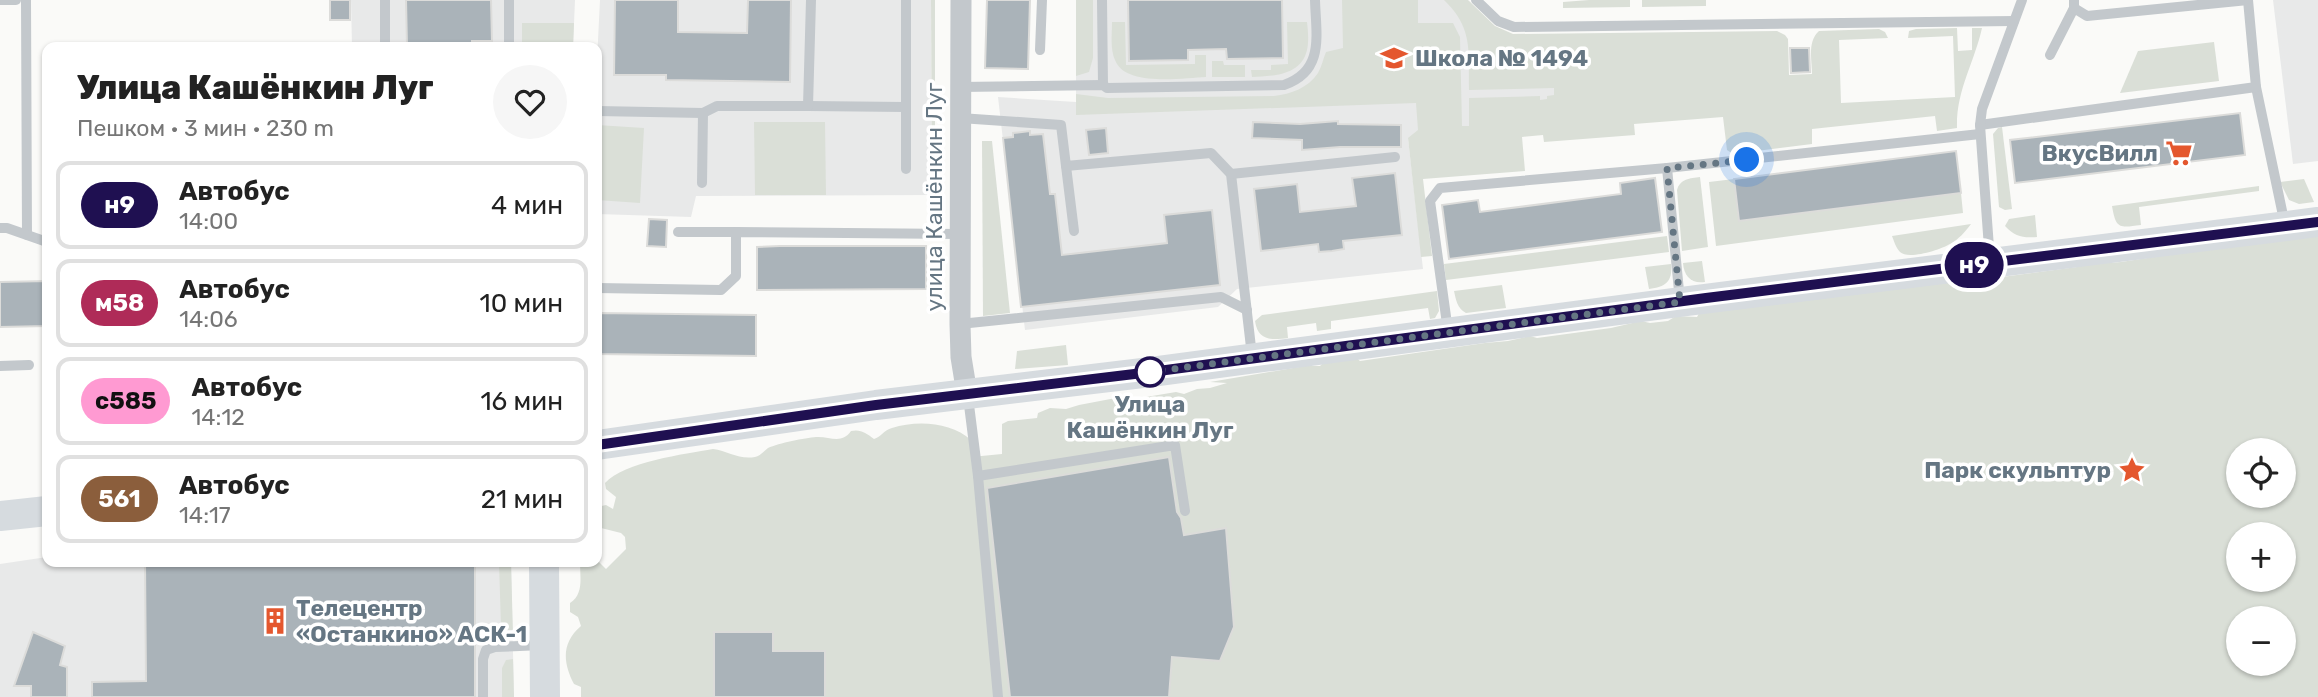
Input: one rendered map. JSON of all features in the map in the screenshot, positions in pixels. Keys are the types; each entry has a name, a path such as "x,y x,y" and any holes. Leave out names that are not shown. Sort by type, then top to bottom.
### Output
{"main road":[{"path":"602,444 967,394 2318,222"},
{"path":"0,516 42,512"},
{"path":"544,567 545,697"}],"street":[{"name":"улица Кашёнкин Луг","path":"961,0 960,324 961,357 967,394"}],"lane":[{"path":"0,0 16,0"},
{"path":"26,0 27,235"},
{"path":"385,0 385,42"},
{"path":"509,0 509,42"},
{"path":"808,106 811,0"},
{"path":"905,169 906,0"},
{"path":"1040,50 1042,0"},
{"path":"1102,0 1103,85"},
{"path":"960,86 1276,86 1305,74 1314,60 1315,0"},
{"path":"1476,0 1502,23 1522,27 2014,21"},
{"path":"1990,263 1980,129 1982,109 2022,0"},
{"path":"2050,55 2074,4 2087,16 2248,0 2256,87 2286,226"},
{"path":"1448,332 1430,201 1440,188 1667,168 1980,129 2256,87"},
{"path":"602,111 703,113 717,106 905,107"},
{"path":"702,183 703,113"},
{"path":"960,118 1061,125 1074,232"},
{"path":"1066,166 1211,153 1231,174 1252,358"},
{"path":"1231,174 1395,157"},
{"path":"1667,168 1680,302"},
{"path":"0,228 42,240"},
{"path":"678,232 959,234"},
{"path":"602,288 721,290 736,276 736,232"},
{"path":"960,324 1221,297 1247,310"},
{"path":"0,366 29,365"},
{"path":"967,394 978,476 998,697"},
{"path":"978,476 1175,445 1185,511"},
{"path":"483,697 483,659 486,650 495,647 544,645"}],"shaded area":[{"path":"351,0 575,0 573,42 352,42"},
{"path":"600,0 931,0 932,195 696,196 691,217 602,214 602,42 598,42"},
{"path":"931,0 935,0 935,195 932,195"},
{"path":"1076,0 1458,0 1502,43 1712,40 1521,132 1408,138 1423,269 1237,289 1218,307 1025,330 998,97 1076,102"},
{"path":"1076,0 1093,0 1093,58 1089,72 1076,76"},
{"path":"1342,0 1418,0 1418,23 1453,23 1460,37 1462,126 1469,126 1469,98 1540,96 1540,100 1554,95 1554,88 1469,90 1469,52 1465,31 1454,11 1444,0 1468,0 1495,26 1513,34 1777,31 1788,39 1789,75 1812,74 1812,46 1819,31 1879,29 1885,32 1888,38 1839,40 1841,103 1955,97 1953,36 1908,38 1909,31 1957,28 1958,51 1972,50 1972,28 1982,28 1959,101 1957,128 1937,131 1935,116 1812,129 1812,144 1733,154 1727,150 1723,117 1634,124 1635,135 1544,142 1543,135 1522,137 1525,171 1423,179 1432,256 1421,257 1408,138 1418,130 1416,103 1076,115 1076,94 1108,98 1274,96 1299,89 1318,73 1326,52 1343,48"},
{"path":"1630,0 1630,7 1563,8 1563,2"},
{"path":"1642,0 1706,0 1706,6 1642,7"},
{"path":"2273,0 2318,0 2318,161 2293,164"},
{"path":"1112,22 1125,22 1126,65 1195,64 1195,55 1206,55 1206,77 1142,78 1121,69 1113,56"},
{"path":"1287,22 1307,22 1308,43 1304,59 1285,73 1252,77 1251,70 1271,70 1271,65 1288,64"},
{"path":"522,23 574,23 573,42 522,42"},
{"path":"2214,42 2219,81 2120,93 2138,51"},
{"path":"1212,61 1223,61 1224,65 1245,65 1245,77 1212,77"},
{"path":"754,122 825,122 826,195 755,195"},
{"path":"602,125 644,128 640,203 602,200"},
{"path":"2002,127 2012,209 2005,210 1999,207 1993,134"},
{"path":"982,141 992,141 1010,313 983,316"},
{"path":"1700,177 1708,247 1682,251 1677,190 1683,181"},
{"path":"1734,179 1739,221 1961,193 1963,213 1716,246 1709,182"},
{"path":"2304,179 2314,202 2299,204 2289,200 2280,182"},
{"path":"2259,186 2259,191 2139,207 2141,225 2128,227 2117,223 2112,206"},
{"path":"2035,215 2037,237 2020,236 2005,226 2009,219"},
{"path":"1971,224 1950,244 1917,255 1900,252 1892,236"},
{"path":"2318,232 2318,697 581,697 581,687 574,684 566,661 570,639 581,626 578,617 570,612 570,603 579,590 580,567 602,565 606,569 626,549 625,537 621,533 602,528 602,506 613,509 616,497 606,489 605,483 640,464 713,449 749,458 779,444 816,437 839,439 851,431 863,432 874,439 892,428 912,424 944,426 963,434 971,440 971,457 1002,454 1002,424 1037,418 1038,413 1050,408 1066,409 1121,397 1140,398 1176,392 1184,394 1227,383 1210,382 1305,366 1320,366 1326,360 1355,357 1360,361 1530,336 1537,338 1611,328 1641,321 1668,321 1676,316 1697,317 1702,308 1944,281 1964,282"},
{"path":"1667,236 1669,252 1446,280 1444,264"},
{"path":"1702,261 1705,282 1692,280 1685,272 1683,263"},
{"path":"1671,264 1671,275 1667,282 1649,289 1645,267"},
{"path":"1502,285 1506,308 1466,313 1456,301 1454,291"},
{"path":"1437,291 1439,311 1435,318 1430,319 1428,308 1331,321 1331,329 1317,331 1316,323 1287,327 1288,338 1276,339 1262,336 1255,321 1262,315"},
{"path":"1066,345 1068,365 1015,369 1017,351"},
{"path":"42,558 42,567 511,567 514,697 0,697 0,564"},
{"path":"499,567 511,567 513,636 505,634 501,627"},
{"path":"513,659 514,697 502,697 502,668 506,660"}],"building":[{"path":"330,0 350,0 350,20 330,20"},
{"path":"406,0 491,0 492,41 407,42"},
{"path":"615,0 678,0 678,32 747,33 748,0 791,0 790,82 666,80 666,75 614,75"},
{"path":"987,0 1030,0 1028,69 985,68"},
{"path":"1128,0 1282,0 1283,58 1227,59 1226,49 1188,50 1188,60 1129,61"},
{"path":"1790,48 1809,48 1810,72 1791,73"},
{"path":"2240,113 2245,155 2015,183 2010,140"},
{"path":"1338,121 1338,124 1401,125 1401,147 1302,150 1302,140 1252,138 1253,122 1300,124"},
{"path":"1106,128 1108,153 1089,155 1086,130"},
{"path":"1030,131 1030,135 1043,134 1050,194 1055,194 1062,255 1167,243 1164,215 1212,210 1220,285 1021,307 1003,138 1013,137 1013,133"},
{"path":"1956,151 1961,193 1739,221 1734,179"},
{"path":"1395,173 1402,235 1343,241 1344,249 1332,251 1319,252 1318,244 1261,251 1254,189 1297,184 1300,212 1356,206 1352,178"},
{"path":"1655,178 1662,232 1449,259 1442,205 1478,200 1480,212 1621,194 1620,183"},
{"path":"649,219 667,220 666,247 647,246"},
{"path":"926,246 926,289 757,290 757,247"},
{"path":"42,281 42,326 0,327 0,282"},
{"path":"602,313 756,315 756,356 602,354"},
{"path":"1169,457 1177,512 1184,535 1226,528 1234,627 1220,661 1172,657 1169,697 1010,697 987,488"},
{"name":"Телецентр «Останкино» АСК-1","path":"145,567 475,567 475,697 92,697 92,682 146,681"},
{"path":"33,632 65,646 60,665 67,667 67,697 31,697 31,686 14,686"},
{"path":"714,632 773,632 773,651 825,651 825,697 714,697"}],"bus line":[{"name":"н9","path":"602,444 876,405 2318,222"}],"place":[{"name":"Школа № 1494","path":"1394,58"},
{"name":"ВкусВилл","path":"2179,153"},
{"name":"Улица Кашёнкин Луг","path":"1150,372"},
{"name":"Парк скульптур","path":"2132,470"},
{"name":"Телецентр «Останкино» АСК-1","path":"275,621"}],"route":[{"path":"1150,372 1680,302 1667,168 1747,160"}]}
